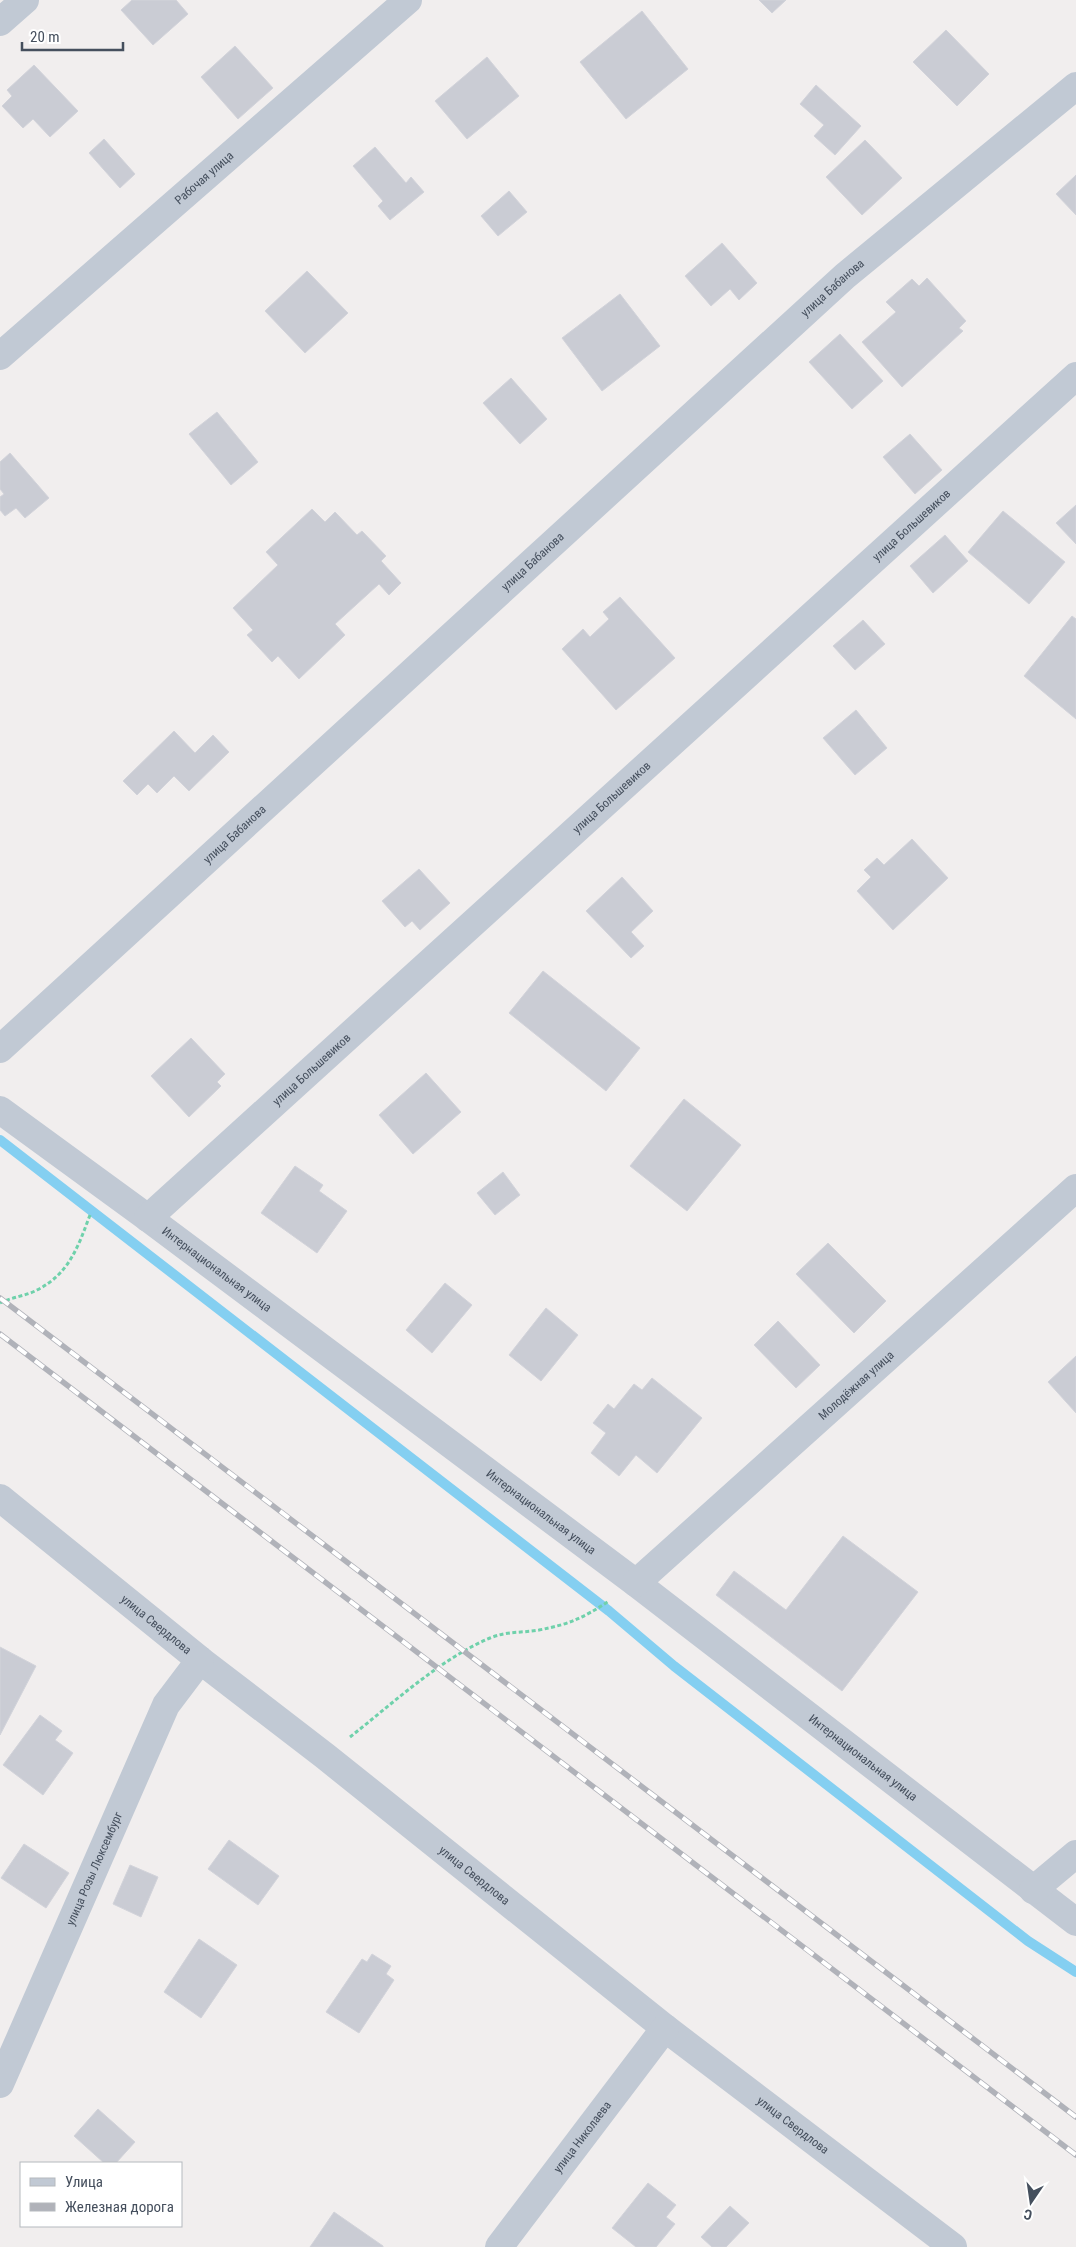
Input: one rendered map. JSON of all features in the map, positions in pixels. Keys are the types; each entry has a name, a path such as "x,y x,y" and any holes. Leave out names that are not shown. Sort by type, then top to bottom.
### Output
{"street":[{"path":"0,22 25,0"},
{"name":"Рабочая улица","path":"0,356 408,0"},
{"name":"улица Бабанова","path":"0,1049 845,276 1076,86"},
{"name":"улица Большевиков","path":"148,1218 1076,376"},
{"name":"Интернациональная улица","path":"0,1110 148,1218 636,1583 1076,1922"},
{"name":"Молодёжная улица","path":"636,1583 1076,1188"},
{"name":"улица Свердлова","path":"0,1498 200,1660 325,1756 665,2028 953,2247"},
{"name":"улица Розы Люксембург","path":"0,2084 166,1705 200,1660"},
{"path":"1033,1890 1076,1854"},
{"name":"улица Николаева","path":"499,2247 665,2028"}],"path":[{"path":"0,1303 36,1291 62,1274 80,1240 91,1212 103,1196 114,1193"},
{"path":"325,1756 437,1669 488,1639 506,1632 538,1630 582,1620 636,1583"}],"building":[{"path":"132,0 176,0 188,14 153,45 121,10"},
{"path":"759,0 786,0 772,13"},
{"path":"642,11 688,69 626,119 580,62"},
{"path":"946,30 989,74 957,106 913,62"},
{"path":"235,46 273,88 238,119 201,77"},
{"path":"487,57 519,96 467,139 435,101"},
{"path":"34,65 78,111 50,137 33,119 23,128 2,106 12,96 7,90"},
{"path":"816,85 861,126 835,155 814,136 824,125 800,104"},
{"path":"104,139 135,174 120,188 89,153"},
{"path":"865,140 902,178 862,215 826,177"},
{"path":"375,147 406,183 411,177 424,192 390,220 378,206 383,201 353,166"},
{"path":"1076,175 1076,215 1056,194"},
{"path":"509,191 527,212 498,236 481,216"},
{"path":"722,243 757,283 739,300 730,289 711,306 685,276"},
{"path":"307,271 348,313 305,353 265,311"},
{"path":"927,278 966,321 959,328 963,331 902,387 862,342 896,312 886,302 912,279 919,286"},
{"path":"620,294 660,346 602,391 562,338"},
{"path":"840,334 883,381 852,409 809,362"},
{"path":"511,378 547,419 520,444 483,403"},
{"path":"217,412 258,462 231,485 189,434"},
{"path":"910,434 942,470 915,494 883,457"},
{"path":"10,453 49,498 25,518 16,508 5,516 0,510 0,497 4,494 0,489 0,462"},
{"path":"1076,505 1076,544 1056,523"},
{"path":"312,509 325,522 335,512 357,535 362,531 386,556 381,561 401,583 389,595 379,584 335,624 345,635 299,679 278,656 272,662 247,635 253,630 233,608 278,565 266,552"},
{"path":"1003,511 1065,562 1029,604 968,552"},
{"path":"945,535 968,561 933,593 910,566"},
{"path":"620,597 675,658 616,710 562,649 583,629 590,637 609,619 603,612"},
{"path":"1072,616 1076,619 1076,719 1024,676"},
{"path":"863,620 885,644 855,670 833,646"},
{"path":"856,710 887,748 855,775 823,738"},
{"path":"174,731 195,753 213,735 229,752 189,791 174,776 157,793 148,784 137,795 123,781"},
{"path":"912,839 948,878 893,930 857,891 871,877 864,870 877,858 884,865"},
{"path":"419,869 450,903 420,930 412,921 405,927 382,901"},
{"path":"622,877 653,911 631,932 644,946 631,958 586,911"},
{"path":"543,971 640,1048 606,1091 509,1013"},
{"path":"191,1038 225,1074 217,1082 221,1086 189,1117 151,1076"},
{"path":"426,1073 461,1112 413,1154 379,1115"},
{"path":"684,1099 741,1145 687,1211 630,1166"},
{"path":"295,1166 323,1185 319,1191 347,1211 317,1253 261,1213"},
{"path":"503,1172 520,1195 495,1215 477,1193"},
{"path":"828,1243 886,1301 854,1333 796,1274"},
{"path":"445,1283 472,1305 432,1353 406,1330"},
{"path":"546,1308 578,1335 541,1381 509,1355"},
{"path":"778,1321 820,1365 796,1388 754,1345"},
{"path":"1076,1356 1076,1413 1048,1382"},
{"path":"652,1378 702,1418 657,1473 636,1455 619,1476 591,1453 606,1433 593,1423 608,1404 614,1409 634,1384 642,1390"},
{"path":"843,1536 918,1592 842,1691 716,1595 734,1571 786,1610"},
{"path":"0,1647 36,1666 0,1735"},
{"path":"40,1715 62,1731 55,1740 73,1753 43,1795 3,1765"},
{"path":"229,1840 279,1876 258,1905 208,1869"},
{"path":"24,1844 69,1873 46,1908 1,1878"},
{"path":"130,1865 158,1877 141,1917 113,1904"},
{"path":"199,1939 237,1965 201,2018 164,1992"},
{"path":"372,1954 391,1966 386,1974 394,1980 359,2033 326,2012 362,1959 367,1962"},
{"path":"98,2109 135,2142 117,2162 103,2162 74,2136"},
{"path":"648,2183 676,2205 666,2217 675,2224 656,2247 636,2247 612,2228"},
{"path":"730,2206 749,2223 726,2247 712,2247 701,2237"},
{"path":"334,2212 383,2246 383,2247 310,2247"}],"waterway":[{"path":"0,1140 609,1611 674,1666 1028,1941 1076,1972"}],"railway":[{"path":"0,1298 1076,2117"},
{"path":"0,1334 1076,2155"}]}
